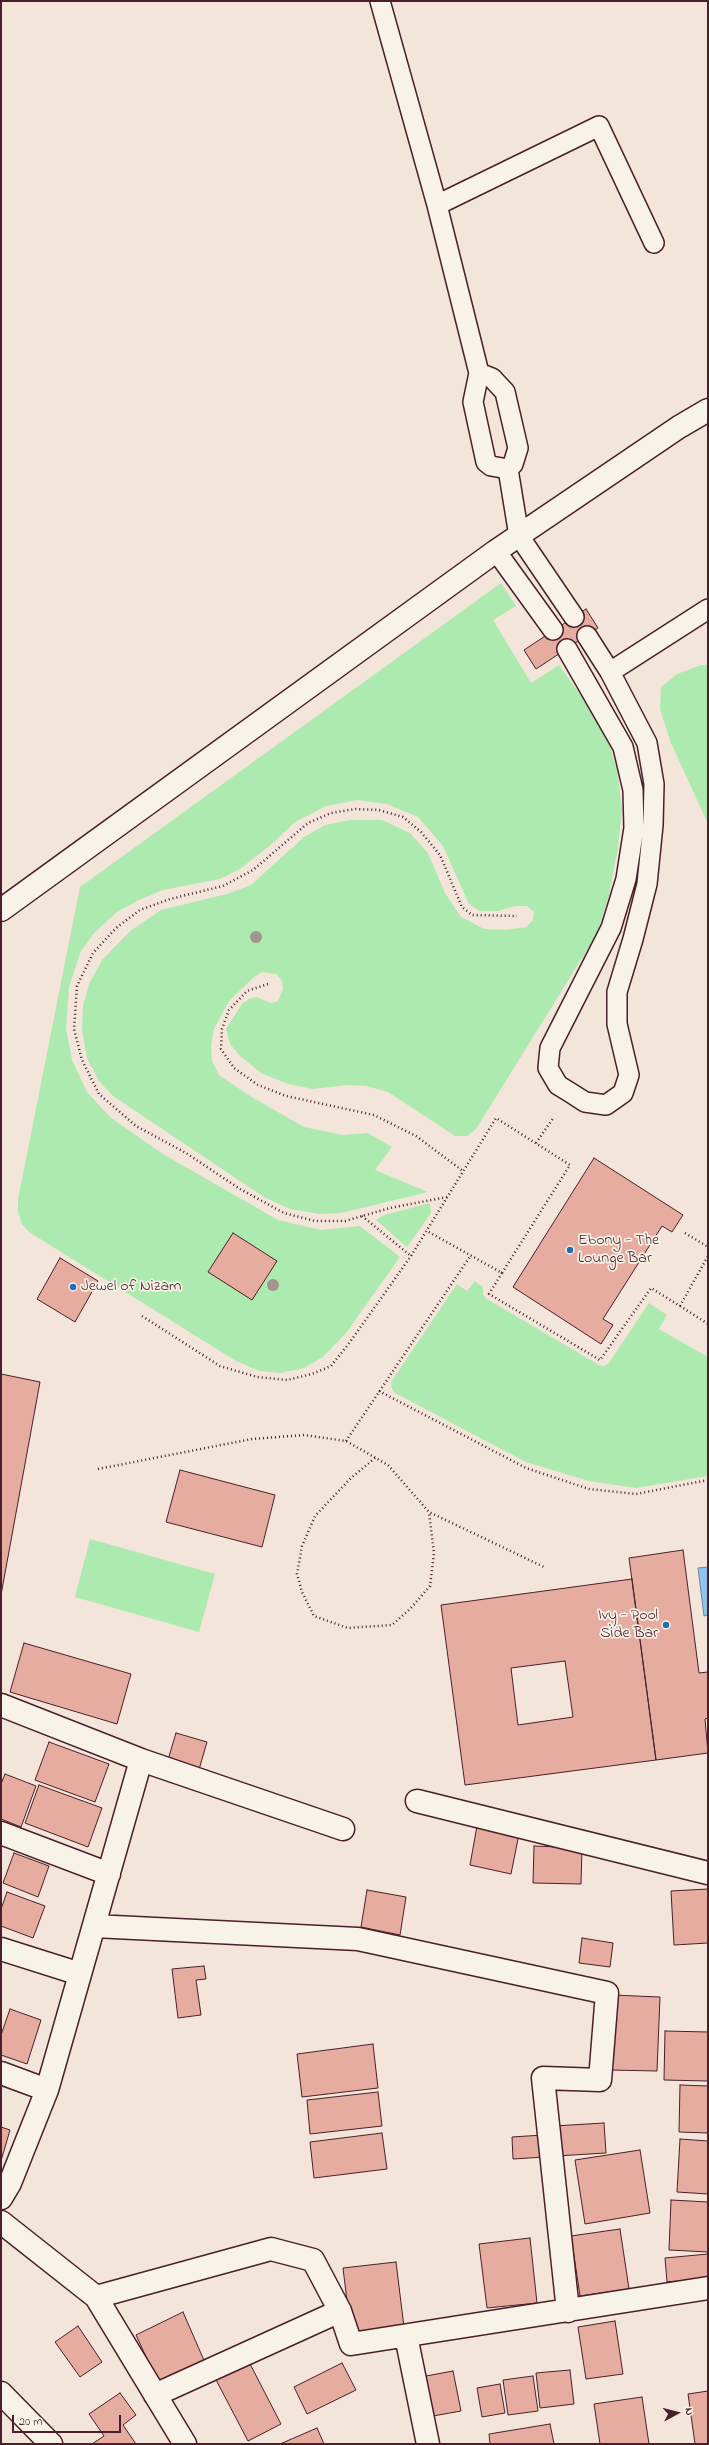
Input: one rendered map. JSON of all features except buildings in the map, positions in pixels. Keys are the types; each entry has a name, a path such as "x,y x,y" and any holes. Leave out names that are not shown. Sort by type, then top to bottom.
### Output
{"street":[{"path":"1,910 496,551 679,427 708,410"},
{"path":"1,1705 141,1760 342,1829"},
{"path":"4,2187 47,2090 141,1760"},
{"path":"417,1801 708,1873"},
{"path":"1,1833 109,1874"},
{"path":"94,1926 358,1939 607,1993 600,2080 543,2078 568,2311"},
{"path":"1,1949 80,1974"},
{"path":"1,2073 47,2090"},
{"path":"1,2222 96,2297 185,2444"},
{"path":"96,2297 271,2249 313,2260 340,2311 351,2344 708,2288"},
{"path":"155,2395 340,2311"},
{"path":"406,2336 428,2444"},
{"path":"1,2393 51,2444"}],"lane":[{"path":"380,1 436,205 478,373 473,402 486,462 491,466 508,470"},
{"path":"436,205 599,126 654,243"},
{"path":"478,373 492,378 505,392 518,448 514,464 508,470"},
{"path":"508,470 519,536 574,617"},
{"path":"496,551 554,630"},
{"path":"610,672 708,609"},
{"path":"567,649 623,747 633,790 634,828 626,879 611,928 550,1048 548,1068 558,1085 584,1102 606,1105 623,1093 630,1076 617,1024 617,992 634,939 647,884 654,784 647,743 610,672 586,636"}],"path":[{"path":"447,1197 390,1208 345,1221 316,1221 284,1213 240,1190 186,1153 136,1126 99,1094 82,1060 74,1029 77,986 93,953 116,928 140,910 170,899 223,886 253,870 308,823 331,813 355,809 378,810 403,818 421,832 440,855 462,907 472,915 516,916"},
{"path":"268,984 247,991 229,1010 222,1029 221,1050 234,1068 258,1085 286,1096 374,1115 416,1136 463,1172"},
{"path":"142,1316 220,1366 257,1377 288,1380 312,1374 331,1366 411,1256 496,1118 570,1165 489,1294 600,1360 651,1288 708,1324"},
{"path":"362,1216 411,1256"},
{"path":"427,1231 502,1273"},
{"path":"685,1233 708,1247"},
{"path":"346,1441 471,1255"},
{"path":"680,1306 708,1256"},
{"path":"379,1391 526,1468 589,1489 636,1494 708,1480"},
{"path":"98,1469 252,1439 304,1435 346,1441 388,1465 429,1512 544,1567"},
{"path":"375,1458 351,1478 315,1516 302,1546 297,1574 302,1592 314,1616 348,1628 392,1625 411,1608 430,1586 434,1553 429,1512"}],"green space":[{"path":"501,583 516,606 493,620 531,683 559,665 586,703 608,740 617,768 622,809 618,848 609,895 597,934 476,1129 467,1136 455,1136 388,1092 367,1086 348,1085 313,1089 288,1084 261,1073 240,1056 230,1044 226,1029 242,1004 249,999 256,997 271,1003 278,1001 283,989 282,981 276,974 262,972 254,977 229,1001 214,1029 211,1045 212,1061 219,1075 250,1096 304,1127 343,1135 368,1133 392,1147 375,1170 428,1192 341,1213 319,1214 290,1209 264,1197 113,1096 99,1081 87,1058 82,1031 83,1006 89,984 102,960 130,931 161,910 227,894 251,885 304,837 325,825 350,820 382,820 410,833 428,853 445,893 461,917 484,929 506,930 526,927 533,920 534,912 527,906 515,906 498,911 480,911 469,904 443,846 418,817 387,804 357,800 326,806 295,822 272,844 240,869 220,879 163,890 139,900 117,912 94,933 80,953 69,987 66,1028 72,1060 87,1092 110,1117 163,1154 278,1220 321,1230 360,1226 400,1257 346,1333 323,1357 304,1368 280,1373 260,1371 236,1361 29,1232 22,1224 18,1212 18,1199 80,887"},
{"path":"701,665 708,665 708,824 671,743 660,709 661,687 677,674"},
{"path":"430,1203 431,1213 407,1247 376,1220 384,1215"},
{"path":"475,1281 483,1287 483,1295 487,1299 599,1365 604,1366 609,1363 649,1303 667,1315 659,1329 708,1357 708,1476 636,1488 589,1481 526,1462 395,1393 392,1389 391,1382 457,1284 467,1291"},
{"path":"90,1539 215,1574 199,1632 75,1597"}],"water":[{"path":"708,1567 708,1615 704,1616 698,1568"}],"place":[{"name":"Ebony - The Lounge Bar","path":"570,1250"},
{"name":"Jewel of Nizam","path":"73,1287"},
{"name":"Ivy - Pool Side Bar","path":"666,1625"}]}
